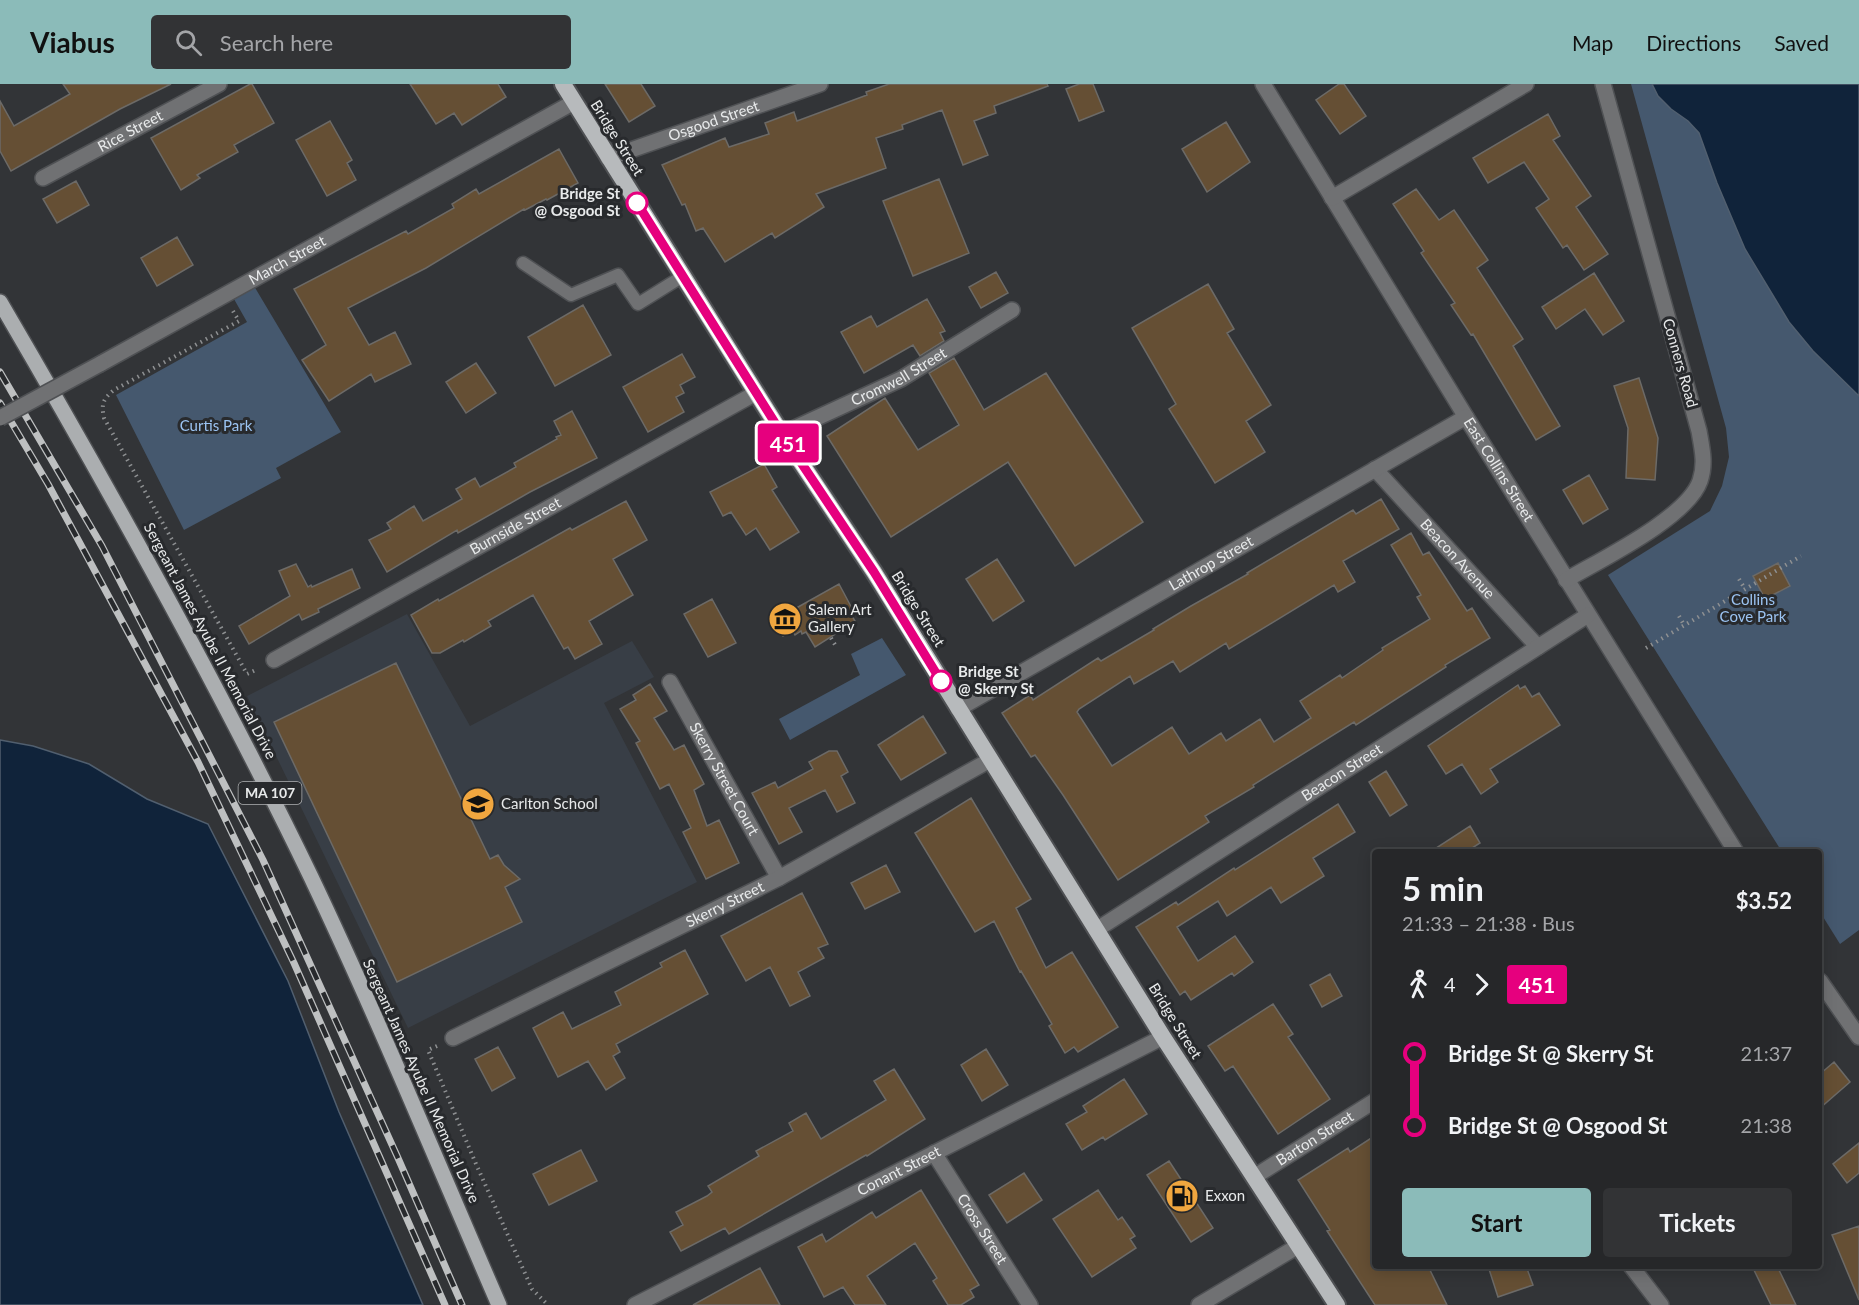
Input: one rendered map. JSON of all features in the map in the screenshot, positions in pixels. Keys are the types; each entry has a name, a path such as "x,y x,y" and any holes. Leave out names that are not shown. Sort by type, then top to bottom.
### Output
{"highway":[{"name":"Bridge Street","path":"563,84 782,434 874,572 1163,1037 1337,1305"}],"main road":[{"name":"Sergeant James Ayube II Memorial Drive","path":"0,302 146,556 247,747 360,982 499,1305"}],"street":[{"name":"Rice Street","path":"43,178 219,84"},
{"name":"Osgood Street","path":"609,158 820,84"},
{"name":"East Collins Street","path":"1263,84 1566,580 1734,849"},
{"path":"1332,198 1526,84"},
{"name":"Conners Road","path":"1566,580 1660,524 1685,503 1699,483 1704,460 1699,430 1603,84"},
{"name":"March Street","path":"0,418 573,102"},
{"name":"Cromwell Street","path":"782,434 902,379 1012,310"},
{"name":"Burnside Street","path":"274,660 756,393"},
{"name":"Lathrop Street","path":"958,709 1466,417"},
{"name":"Beacon Avenue","path":"1375,469 1538,647"},
{"name":"Beacon Street","path":"1096,930 1588,615"},
{"name":"Skerry Street Court","path":"670,681 779,878"},
{"name":"Skerry Street","path":"453,1038 779,878 990,760"},
{"path":"1822,984 1859,1037"},
{"name":"Conant Street","path":"635,1305 1163,1037"},
{"name":"Barton Street","path":"1254,1177 1372,1103"},
{"name":"Cross Street","path":"934,1153 1030,1305"},
{"path":"1199,1305 1298,1246"},
{"path":"1633,1269 1661,1305"}],"lane":[{"path":"523,263 571,295 618,275 638,304 683,276"}],"path":[{"path":"224,296 239,321 114,390 105,397 102,406 104,418 247,674 274,660"},
{"path":"1646,648 1801,556"},
{"path":"1739,579 1745,589"},
{"path":"1679,616 1684,625"},
{"path":"831,638 837,648"},
{"path":"453,1038 428,1050 532,1289 548,1305"}],"shaded area":[{"path":"1652,84 1859,84 1859,396 1813,351 1789,322 1745,249 1699,133 1658,96"},
{"name":"Carlton School","path":"407,614 470,726 632,641 654,677 604,703 697,882 408,1028 247,696"},
{"path":"0,740 33,746 89,764 147,799 208,824 288,981 339,1112 423,1305 0,1305"}],"green space":[{"name":"Collins Cove Park","path":"1631,84 1859,84 1859,930 1840,944 1822,915 1822,849 1780,849 1608,575 1710,511 1722,486 1729,457 1726,428"},
{"name":"Curtis Park","path":"251,281 341,432 276,468 281,478 184,530 116,395 247,322 230,292"},
{"path":"882,638 906,675 790,740 779,719 860,675 851,654"}],"building":[{"path":"63,84 171,84 120,109 11,171 0,151 0,101 14,126 70,94"},
{"path":"250,84 274,123 234,145 238,152 197,175 200,178 181,190 151,138"},
{"path":"410,84 498,84 506,97 462,125 454,113 436,124"},
{"path":"605,84 641,84 655,106 629,122"},
{"path":"889,84 1047,84 1048,86 994,106 996,113 974,121 988,155 963,165 942,110 902,125 903,129 876,138 886,168 816,194 824,207 775,238 772,233 725,262 703,228 696,231 685,204 682,205 662,165 725,138 729,147 769,134 765,123 794,112 797,121 867,95 866,92"},
{"path":"1079,84 1093,84 1104,111 1079,121 1066,89"},
{"path":"1339,84 1344,84 1366,116 1340,134 1316,100"},
{"path":"1548,114 1560,136 1553,140 1591,196 1576,207 1608,254 1584,270 1567,245 1563,248 1536,208 1549,199 1524,162 1488,183 1473,158"},
{"path":"330,121 352,160 347,163 356,180 327,196 296,140"},
{"path":"1226,122 1250,162 1207,192 1182,149"},
{"path":"559,149 578,183 547,200 524,209 426,268 348,308 369,345 395,332 411,364 375,382 371,374 329,401 302,360 326,345 294,289 406,231 408,234 454,208 452,204 476,189 479,194"},
{"path":"939,179 969,253 913,276 883,201"},
{"path":"76,181 89,205 57,223 43,199"},
{"path":"1416,189 1439,220 1454,210 1488,260 1477,268 1523,339 1513,346 1560,426 1536,440 1473,334 1471,335 1451,305 1455,303 1421,253 1424,251 1393,204"},
{"path":"177,237 193,265 157,286 141,258"},
{"path":"996,272 1008,293 981,308 969,287"},
{"path":"1594,273 1624,321 1603,335 1585,309 1556,329 1542,307"},
{"path":"1208,284 1234,329 1227,333 1271,405 1246,421 1265,452 1215,483 1169,409 1176,404 1132,328"},
{"path":"927,299 945,331 940,333 944,341 920,356 913,345 864,373 841,332 871,316 877,327"},
{"path":"583,305 611,355 555,386 528,337"},
{"path":"682,354 695,377 680,385 684,393 676,397 684,412 648,432 623,387"},
{"path":"954,358 984,410 1046,373 1143,522 1075,566 1008,462 891,537 827,436 885,398 918,450 959,425 929,373"},
{"path":"476,363 496,393 466,413 446,382"},
{"path":"1639,378 1658,438 1655,480 1626,478 1628,428 1614,386"},
{"path":"572,411 597,458 530,492 458,533 457,530 387,572 369,540 391,529 387,523 414,506 423,521 462,499 456,489 475,478 480,487 516,467 514,463 561,435 554,421"},
{"path":"764,464 777,487 772,490 799,532 770,550 756,528 746,535 731,512 723,516 710,492"},
{"path":"1589,475 1608,509 1583,524 1563,490"},
{"path":"1381,499 1399,529 1343,561 1355,582 1338,592 1334,585 1229,649 1226,643 1180,672 1173,661 1134,684 1130,676 1079,709 1077,712 1112,766 1172,727 1189,754 1221,733 1226,741 1260,719 1274,742 1311,718 1300,701 1340,675 1342,678 1383,650 1382,648 1430,619 1417,597 1421,595 1391,545 1411,533 1423,555 1429,552 1467,611 1472,608 1490,638 1445,665 1446,667 1356,725 1354,722 1205,816 1209,822 1118,880 1063,795 1035,755 1031,757 1002,713 1030,695 1033,700 1098,658 1101,661 1353,510 1356,514"},
{"path":"626,501 647,540 613,559 633,595 589,621 602,644 575,659 568,647 564,649 533,595 488,621 491,626 464,642 463,640 440,653 432,653 411,615 570,528 572,530"},
{"path":"997,559 1024,601 993,621 966,579"},
{"path":"1778,563 1790,586 1765,599 1753,576"},
{"path":"296,564 308,587 352,569 360,588 318,609 319,612 302,620 299,614 249,644 239,626 290,596 279,571"},
{"path":"839,584 855,614 852,616 855,621 836,631 837,633 815,647 806,632 802,634 801,631 795,635 793,631 783,636 773,618 789,609 791,611"},
{"path":"712,599 736,643 708,657 684,614"},
{"path":"396,663 490,859 498,855 504,865 520,879 505,887 522,922 397,982 274,722"},
{"path":"650,684 667,711 654,718 674,750 684,745 704,784 694,790 707,826 719,820 739,863 706,879 683,832 691,828 669,784 660,789 636,743 640,741 620,709 636,700 633,695"},
{"path":"1518,685 1520,689 1525,686 1532,697 1539,693 1560,725 1490,769 1498,782 1481,794 1462,764 1446,774 1428,746"},
{"path":"923,716 946,753 901,780 878,745"},
{"path":"829,751 837,751 848,772 841,776 855,803 837,812 825,790 789,808 802,832 779,844 752,793 775,782 778,788 813,769 809,762"},
{"path":"1386,771 1407,805 1390,816 1369,782"},
{"path":"971,798 1031,899 1016,908 1046,968 1072,952 1118,1027 1078,1052 1074,1047 1065,1053 1049,1026 1052,1024 1020,972 994,921 975,932 915,833"},
{"path":"1338,804 1355,832 1313,858 1324,876 1281,903 1271,887 1227,916 1218,901 1177,927 1198,961 1235,936 1253,962 1234,976 1232,973 1191,1000 1185,991 1180,995 1136,927 1176,902 1178,905"},
{"path":"1470,826 1480,843 1471,849 1435,849"},
{"path":"886,865 900,892 865,909 851,883"},
{"path":"802,893 828,944 818,948 824,958 798,972 810,996 790,1006 770,967 746,981 721,936"},
{"path":"685,950 708,994 616,1044 620,1052 613,1056 625,1078 606,1090 588,1061 558,1077 533,1028 563,1012 572,1029 621,1005 615,992 662,967 660,963"},
{"path":"1330,974 1342,996 1322,1007 1310,985"},
{"path":"1273,1004 1293,1034 1288,1037 1330,1099 1278,1134 1233,1066 1225,1071 1208,1046"},
{"path":"498,1047 515,1078 492,1091 475,1059"},
{"path":"986,1049 1008,1085 982,1101 961,1065"},
{"path":"1834,1062 1850,1082 1822,1106 1822,1072"},
{"path":"894,1069 925,1119 867,1156 729,1234 725,1228 681,1251 670,1232 683,1225 676,1212 707,1196 712,1192 708,1186 759,1156 756,1151 793,1131 789,1123 806,1113 821,1139 886,1100 874,1081"},
{"path":"1124,1079 1147,1114 1105,1140 1103,1137 1082,1150 1066,1124 1087,1112 1083,1106"},
{"path":"1372,1138 1372,1269 1429,1269 1447,1305 1375,1305 1327,1231 1330,1230 1298,1180 1348,1148 1350,1152"},
{"path":"1859,1143 1859,1173 1847,1183 1833,1164"},
{"path":"581,1150 597,1181 549,1205 533,1174"},
{"path":"1169,1161 1213,1228 1191,1242 1147,1175"},
{"path":"1024,1173 1042,1200 1007,1223 989,1195"},
{"path":"921,1190 979,1285 970,1290 974,1297 961,1305 948,1305 933,1281 937,1278 915,1243 867,1276 886,1305 855,1305 843,1287 824,1297 798,1247 822,1234 826,1242 872,1212 876,1218"},
{"path":"1098,1190 1118,1220 1122,1217 1135,1236 1130,1239 1136,1248 1092,1277 1053,1219"},
{"path":"1859,1226 1859,1300 1832,1235"},
{"path":"760,1268 780,1305 693,1305"},
{"path":"1489,1269 1527,1269 1533,1285 1498,1297"},
{"path":"1753,1269 1778,1269 1796,1305 1771,1305"}],"railway":[{"path":"0,372 102,546 263,860 462,1305"},
{"path":"0,403 48,484 198,762 294,963 445,1305"}],"bus line":[{"name":"451","path":"637,203 782,434 874,572 941,681"}],"place":[{"name":"Bridge St @ Osgood St","path":"637,203"},
{"name":"Salem Art Gallery","path":"785,619"},
{"name":"Bridge St @ Skerry St","path":"941,681"},
{"name":"Carlton School","path":"478,804"},
{"name":"Exxon","path":"1182,1196"}]}
